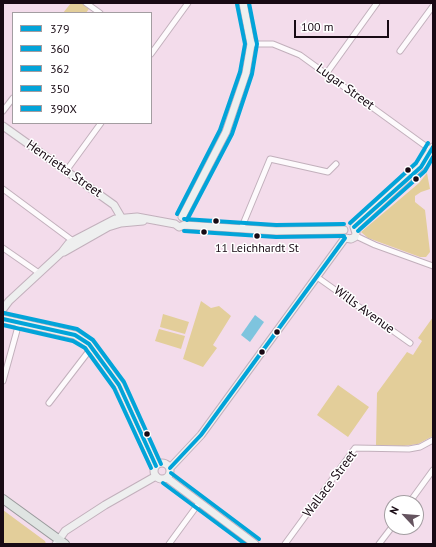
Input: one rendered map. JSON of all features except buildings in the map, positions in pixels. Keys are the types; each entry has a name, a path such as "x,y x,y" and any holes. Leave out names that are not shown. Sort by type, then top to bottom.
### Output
{"main road":[{"path":"182,217 226,132 246,73 251,44 243,3"},
{"name":"Henrietta Street","path":"3,126 114,205 121,217"},
{"path":"354,227 421,167 432,150"},
{"path":"3,309 9,301 73,241 121,217 137,217 145,220 175,224 179,227 184,225 344,234 351,239 356,236 356,230 354,227"},
{"path":"175,224 176,218 182,217"},
{"path":"182,217 185,221 184,225"},
{"path":"62,252 108,228 145,220"},
{"path":"167,478 170,474 170,468 201,435 317,277 348,226 354,227"},
{"path":"3,319 75,335 92,347 123,392 156,466 154,471 156,476 161,479 167,478 255,544"},
{"path":"156,466 162,463 170,468"},
{"path":"3,499 60,543 65,531 156,476"}],"street":[{"path":"86,3 99,12"},
{"path":"152,52 188,3"},
{"path":"326,74 377,3"},
{"path":"400,51 433,6"},
{"name":"Lugar Street","path":"251,44 273,44 300,55 432,150"},
{"path":"3,111 12,99"},
{"path":"66,171 100,124"},
{"path":"241,229 270,160 328,172 336,164"},
{"path":"3,189 73,241"},
{"path":"356,236 375,245 432,264"},
{"path":"4,251 39,273"},
{"name":"Wills Avenue","path":"317,277 410,343"},
{"path":"3,381 19,323"},
{"path":"49,403 92,347"},
{"name":"Wallace Street","path":"285,544 356,448 409,449 433,440"},
{"path":"415,495 433,470"},
{"path":"169,544 199,503"},
{"path":"379,544 386,535"}],"shaded area":[{"path":"71,3 86,3 91,6 87,12 64,12"},
{"path":"427,173 430,189 415,196 415,202 425,210 430,252 426,257 420,257 368,238 361,232 419,183"},
{"path":"201,301 211,308 219,306 231,316 213,345 217,348 203,367 183,359"},
{"path":"163,314 189,322 185,334 160,327"},
{"path":"433,317 433,436 418,444 403,446 376,445 377,393 407,352 413,355 422,341 418,338"},
{"path":"159,329 185,336 181,349 155,341"},
{"path":"338,385 369,407 348,437 317,415"},
{"path":"3,510 45,541 46,544 3,544"}],"water":[{"path":"255,315 264,322 250,342 241,335"}],"transit line":[{"name":"360","path":"187,220 232,134 252,74 257,44 249,3"},
{"name":"362","path":"177,214 220,130 240,72 245,44 237,4"},
{"name":"362","path":"350,223 416,163 428,143"},
{"name":"379","path":"354,227 421,167 433,147"},
{"name":"360","path":"358,231 425,171 433,157"},
{"name":"362","path":"184,219 276,225 344,224"},
{"name":"360","path":"184,231 276,237 344,236"},
{"name":"379","path":"170,468 201,435 345,238"},
{"name":"390X","path":"4,313 77,329 93,340 124,382 161,464"},
{"name":"379","path":"3,319 75,335 89,344 119,385 156,466"},
{"name":"350","path":"3,325 73,341 85,348 114,388 151,468"},
{"name":"390X","path":"171,473 259,539"},
{"name":"350","path":"163,483 245,544"}],"place":[{"name":"11 Leichhardt St","path":"257,236"}]}
